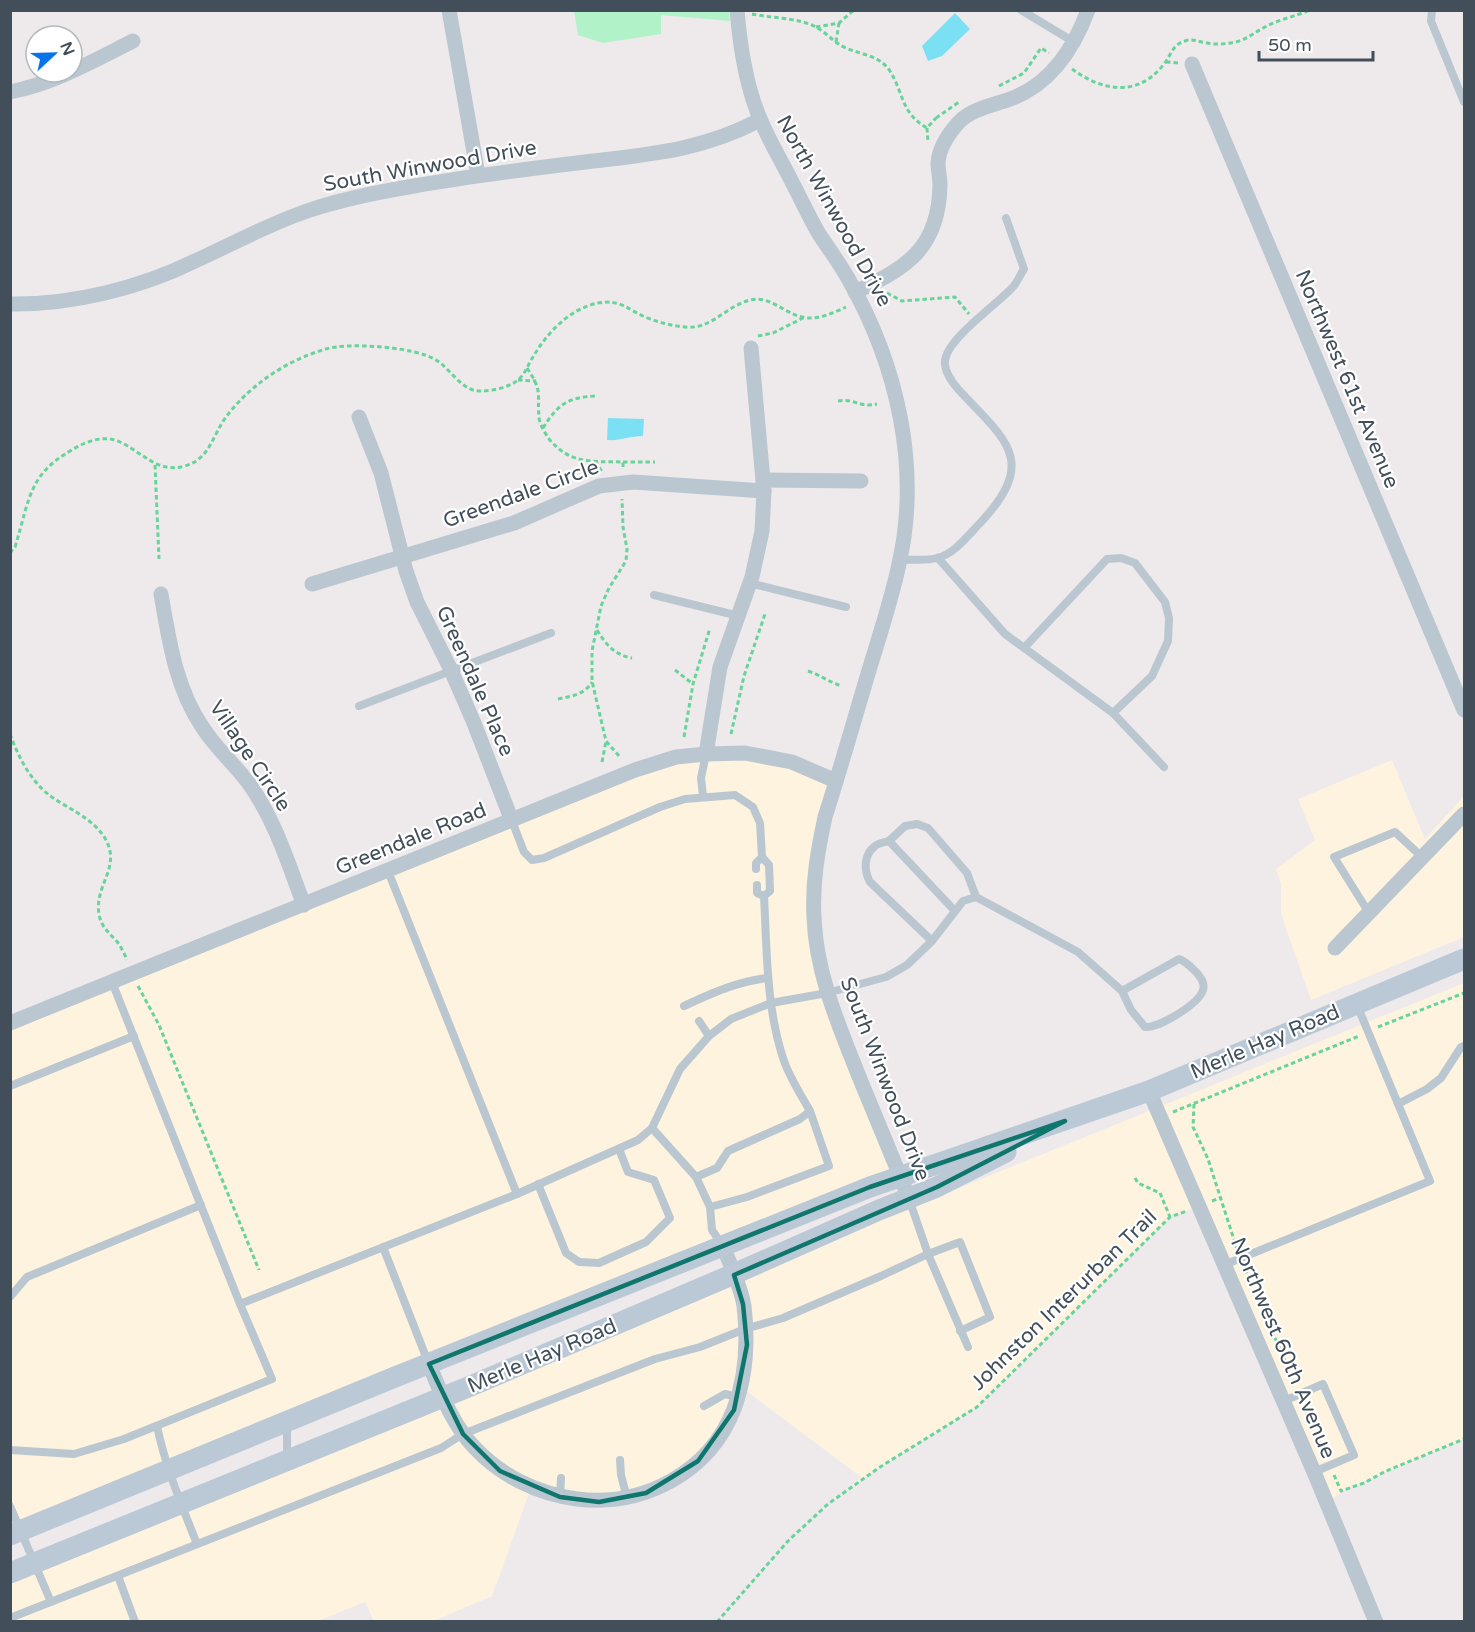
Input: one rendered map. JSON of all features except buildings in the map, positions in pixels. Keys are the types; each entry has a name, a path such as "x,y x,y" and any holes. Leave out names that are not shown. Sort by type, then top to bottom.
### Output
{"main road":[{"name":"Merle Hay Road","path":"16,1533 429,1364 900,1176 1149,1092 1464,960"},
{"name":"Merle Hay Road","path":"10,1573 443,1397 734,1274 937,1187 1065,1121"}],"street":[{"path":"449,10 478,175"},
{"path":"857,296 906,264 926,242 937,214 940,185 938,162 944,143 955,127 976,111 1015,98 1036,86 1061,61 1074,42 1088,10"},
{"name":"North Winwood Drive","path":"737,11 750,86 760,120 818,232 873,326 885,357 897,398 904,438 907,480 900,560"},
{"path":"10,92 61,78 133,41"},
{"name":"Northwest 61st Avenue","path":"1192,64 1464,710"},
{"name":"South Winwood Drive","path":"10,304 33,304 85,297 140,282 193,262 244,237 308,211 360,195 478,175 675,151 710,142 760,120"},
{"path":"706,754 720,667 749,584 762,531 763,485 751,348"},
{"name":"Greendale Place","path":"359,417 381,473 417,602 474,723 512,821"},
{"name":"Greendale Circle","path":"403,556 514,523 598,486 622,482 763,485 861,481"},
{"path":"312,584 403,556"},
{"name":"South Winwood Drive","path":"900,560 818,850 814,883 814,917 817,950 834,1015 909,1198"},
{"name":"Village Circle","path":"161,594 168,638 180,684 202,728 252,788 268,816 304,905"},
{"name":"Greendale Road","path":"10,1023 635,770 676,757 745,753 792,762 836,781"},
{"path":"1335,948 1464,814"},
{"name":"Northwest 60th Avenue","path":"1149,1092 1284,1401 1376,1622"},
{"path":"429,1364 443,1397 474,1447 500,1471 531,1488 560,1497 598,1502 627,1498 660,1488 687,1471 718,1438 734,1410 738,1397 747,1345 744,1304 723,1246"}],"lane":[{"path":"1021,10 1074,42"},
{"path":"1432,10 1431,21 1464,102"},
{"path":"900,560 938,558 957,547 996,506 1007,488 1013,471 1010,452 1004,439 951,381 944,363 949,347 1013,286 1024,269 1006,218"},
{"path":"938,558 1005,634 1113,713 1164,766"},
{"path":"1024,648 1107,559 1121,558 1135,562 1165,602 1169,618 1168,641 1152,676 1113,713"},
{"path":"749,584 846,607"},
{"path":"654,595 739,615"},
{"path":"359,706 551,633"},
{"path":"703,796 701,778 706,754"},
{"path":"512,821 524,852 532,860 544,858 660,807 703,796 735,795 753,807 760,823 762,857 769,865 770,882 770,891 764,896"},
{"path":"932,941 870,882 865,872 867,856 875,846 889,841 905,826 917,824 928,828 967,873 976,897 1078,952 1122,991 1131,1010 1145,1027 1151,1027 1175,1016 1192,1004 1202,993 1204,987 1202,979 1186,962 1179,959 1122,991"},
{"path":"1369,913 1334,857 1395,832 1422,857"},
{"path":"889,841 955,911"},
{"path":"756,869 756,863 762,857"},
{"path":"388,871 517,1194"},
{"path":"757,885 757,893 764,896"},
{"path":"710,1207 747,1197 829,1166 810,1111 784,1062 767,978 764,896"},
{"path":"240,1304 517,1194 638,1140 652,1128 680,1069 709,1036 731,1019 771,1003 827,993 886,977 908,965 932,941 963,901 976,897"},
{"path":"684,1006 730,985 767,978"},
{"path":"10,1450 74,1454 157,1426 272,1379 112,982"},
{"path":"1224,1265 1430,1182 1357,1003"},
{"path":"699,1021 709,1036"},
{"path":"10,1086 134,1036"},
{"path":"1398,1104 1427,1089 1441,1078 1461,1047 1464,1046"},
{"path":"696,1178 717,1168 728,1151 800,1119 810,1111"},
{"path":"652,1128 696,1178 710,1207 712,1230 723,1246"},
{"path":"538,1184 566,1253 579,1262 599,1263 646,1242 670,1218 654,1180 628,1172 619,1149"},
{"path":"909,1198 928,1254 968,1347"},
{"path":"10,1298 27,1277 201,1205"},
{"path":"10,1618 441,1448 464,1434 655,1359 700,1347 745,1329 783,1318 960,1242 990,1317 960,1331"},
{"path":"383,1247 429,1364"},
{"path":"1284,1401 1323,1384 1354,1455 1314,1472"},
{"path":"704,1406 725,1394 738,1397"},
{"path":"287,1422 287,1461"},
{"path":"157,1426 169,1470 197,1544"},
{"path":"620,1460 627,1498"},
{"path":"560,1497 561,1478"},
{"path":"10,1506 16,1533 34,1563 51,1602"},
{"path":"118,1576 135,1622"}],"path":[{"path":"815,27 839,23 854,10"},
{"path":"996,87 1024,73 1041,48 1098,85 1115,89 1132,86 1145,81 1159,70 1177,45 1184,41 1192,39 1216,44 1236,42 1268,25 1310,10"},
{"path":"737,11 801,22 815,27 836,43 880,61 890,71 915,121 927,128"},
{"path":"836,43 839,23"},
{"path":"928,149 927,128 953,104 962,100"},
{"path":"936,118 955,127"},
{"path":"876,282 880,290 902,301 955,297 975,322"},
{"path":"10,553 15,547 36,480 51,464 70,451 89,441 108,439 120,442 155,465 183,467 201,459 211,446 225,418 261,381 288,365 326,348 348,345 409,350 436,359 465,386 478,392 512,384 518,380 545,338 564,319 583,308 599,303 620,303 659,322 688,328 705,325 750,300 763,299 803,318 816,318 843,309 857,296"},
{"path":"751,348 755,337 773,333 803,318"},
{"path":"527,368 539,388 539,420 556,447 575,459 655,462"},
{"path":"518,380 536,381"},
{"path":"543,428 553,412 563,403 573,399 597,396"},
{"path":"838,401 846,400 863,406 877,404"},
{"path":"602,762 606,741 592,681 592,651 596,628 609,588 626,561 627,549 622,519 622,462"},
{"path":"155,465 159,559"},
{"path":"730,734 744,676 765,614"},
{"path":"596,628 604,643 620,656 632,658"},
{"path":"684,736 693,684 710,628"},
{"path":"675,669 693,684"},
{"path":"808,671 826,677 832,684 842,686"},
{"path":"558,699 579,694 587,689 592,681"},
{"path":"10,734 31,776 47,794 95,825 111,850 111,866 98,903 99,917 105,930 119,944 159,1025 259,1270"},
{"path":"606,741 619,756"},
{"path":"1161,1118 1464,993"},
{"path":"1194,1104 1193,1127 1208,1159 1241,1259 1341,1491 1464,1438"},
{"path":"1135,1178 1138,1183 1160,1193 1170,1217"},
{"name":"Johnston Interurban Trail","path":"717,1622 788,1541 828,1504 880,1467 976,1407 1170,1217 1220,1198"}],"highlighted area":[{"path":"1065,1121 937,1187 734,1275 743,1304 747,1345 734,1410 698,1461 646,1493 599,1502 560,1497 500,1471 463,1434 429,1364 870,1187"}],"shaded area":[{"path":"745,753 836,781 825,817 817,950 900,1176 11,1534 10,1023 635,770"},
{"path":"1392,760 1425,839 1464,796 1464,937 1311,1000 1281,914 1281,884 1276,869 1315,840 1298,799"},
{"path":"1464,983 1464,1439 1344,1490 1327,1503 1198,1206 1170,1217 977,1407 845,1491 861,1477 741,1387 698,1461 616,1501 531,1488 492,1596 434,1621 374,1621 365,1602 318,1621 11,1622 11,1573"}],"green space":[{"path":"574,11 729,11 730,21 661,15 661,34 603,43 578,35"}],"water":[{"path":"955,13 970,29 942,56 928,61 922,46"},
{"path":"608,418 644,419 643,436 607,440"}]}
